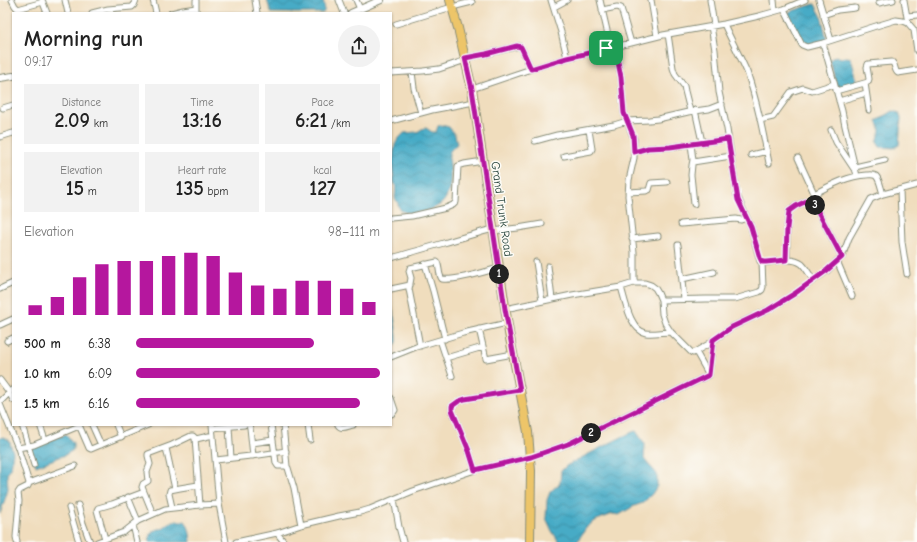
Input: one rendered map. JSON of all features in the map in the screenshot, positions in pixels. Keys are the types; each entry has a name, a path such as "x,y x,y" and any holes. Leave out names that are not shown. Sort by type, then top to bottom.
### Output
{"main road":[{"name":"Grand Trunk Road","path":"451,4 472,89 498,268 528,432 531,457 530,542"}],"street":[{"path":"12,0 18,8 43,1 47,12"},
{"path":"65,0 68,12"},
{"path":"96,12 108,9 132,7 136,0"},
{"path":"153,0 156,12"},
{"path":"175,12 183,10 196,11 196,0"},
{"path":"255,0 258,12"},
{"path":"339,0 344,12"},
{"path":"356,0 360,9"},
{"path":"354,12 381,0"},
{"path":"551,0 567,58"},
{"path":"554,7 567,0"},
{"path":"600,0 621,77 624,113 633,135 634,158 628,192 634,252 634,283"},
{"path":"651,0 657,36"},
{"path":"661,300 735,299 759,292 763,287 762,262 751,227 738,200 720,92 710,0"},
{"path":"774,0 776,12"},
{"path":"472,89 567,58 657,36 724,24 776,12 805,0"},
{"path":"819,0 831,40"},
{"path":"879,2 893,0"},
{"path":"904,0 908,23"},
{"path":"396,24 451,4 472,2"},
{"path":"602,10 617,7 621,8 631,43"},
{"path":"823,15 838,10 854,8"},
{"path":"784,9 802,46 822,43 896,20 908,23 915,30 917,51"},
{"path":"906,16 917,15"},
{"path":"724,24 747,72 758,109 769,163"},
{"path":"668,34 673,68 685,90 702,142"},
{"path":"822,43 844,116 856,171"},
{"path":"392,73 439,69 465,59 519,46 522,49 531,69"},
{"path":"836,91 869,81 866,67 868,64 890,62 893,63 898,73 917,70"},
{"path":"412,72 414,88 421,113"},
{"path":"0,78 12,76"},
{"path":"864,83 869,110"},
{"path":"760,120 773,117 791,92 803,88 812,91 834,84"},
{"path":"839,101 866,93"},
{"path":"392,121 474,102"},
{"path":"535,141 627,121 658,119 709,109 722,104"},
{"path":"3,108 12,107"},
{"path":"564,156 591,152 592,149 589,130"},
{"path":"831,130 836,142 856,171 876,176 883,194"},
{"path":"0,137 12,133"},
{"path":"634,152 648,148 670,147 728,139"},
{"path":"691,144 693,162 691,175 694,204"},
{"path":"751,155 767,151"},
{"path":"693,162 731,156"},
{"path":"798,158 812,186 814,204 842,257"},
{"path":"786,260 789,211 834,183 851,176 856,171 884,160"},
{"path":"392,218 412,216 453,205 456,202 458,166 483,161"},
{"path":"628,192 646,191 649,190 651,184 667,182"},
{"path":"505,309 572,295 621,287 634,283 645,283 655,288 658,293 661,300 663,318 671,332 691,352 696,352 732,327 768,310 794,294 838,261 842,257 849,238 869,202 875,197 917,184"},
{"path":"900,190 902,242 907,274"},
{"path":"681,224 736,219 741,220 747,218"},
{"path":"392,258 493,230 542,224"},
{"path":"632,239 658,236"},
{"path":"678,245 684,299"},
{"path":"762,262 786,260 797,261 801,263 813,280"},
{"path":"838,261 852,296"},
{"path":"420,346 409,289 411,278 409,271 410,268 437,262 441,277 442,279 445,279 456,278 498,268"},
{"path":"536,262 542,301"},
{"path":"425,264 433,291 446,358 452,376"},
{"path":"548,266 552,299"},
{"path":"682,279 714,272"},
{"path":"0,289 12,283"},
{"path":"392,289 410,284"},
{"path":"621,287 630,317 639,330 646,333 671,332"},
{"path":"0,325 12,319"},
{"path":"392,357 420,346 479,329 507,323"},
{"path":"479,329 486,358 488,359 513,354"},
{"path":"7,341 12,338"},
{"path":"709,375 713,340"},
{"path":"446,358 483,347"},
{"path":"696,352 709,375"},
{"path":"236,542 277,533 301,525 360,512 413,491 475,470 531,457 568,444 709,375"},
{"path":"0,380 11,391 0,403 18,448 28,482 28,486 20,490 18,493 17,542"},
{"path":"475,470 452,410 452,406 465,399 520,390"},
{"path":"392,401 395,410 392,414"},
{"path":"22,426 34,465"},
{"path":"40,426 45,440"},
{"path":"18,448 45,440 79,426 90,449 92,449 146,426"},
{"path":"92,426 101,446"},
{"path":"116,426 121,437"},
{"path":"226,542 219,504 213,426 229,426 231,458"},
{"path":"249,426 253,456"},
{"path":"271,426 276,463 278,466 287,466"},
{"path":"283,426 287,466 294,488 301,525"},
{"path":"308,426 310,440"},
{"path":"153,514 142,485 148,481 147,472 150,464 148,455 191,436 195,438 213,435"},
{"path":"195,438 200,505"},
{"path":"252,444 273,440"},
{"path":"166,448 175,489"},
{"path":"216,460 286,451"},
{"path":"28,482 75,466"},
{"path":"172,507 169,492 170,490 198,486"},
{"path":"105,539 97,509 144,492"},
{"path":"128,497 136,523 137,542"},
{"path":"394,499 403,542"},
{"path":"97,542 124,532 136,523 165,509 172,507 219,504"},
{"path":"78,505 90,542"},
{"path":"69,508 79,542"},
{"path":"71,517 81,514"},
{"path":"277,533 284,542"}],"water":[{"path":"267,0 323,0 323,12 271,12"},
{"path":"815,4 821,15 827,40 803,45 787,14 789,12"},
{"path":"836,56 841,58 851,58 858,84 838,90 830,61"},
{"path":"893,111 899,113 901,118 899,145 894,148 880,147 877,142 880,130 877,121"},
{"path":"441,125 449,127 455,135 457,144 449,153 450,180 448,194 443,202 433,208 418,213 404,212 400,208 395,198 396,187 392,165 395,145 404,133 417,132 426,128 432,132 436,132 438,126"},
{"path":"392,308 397,339 397,342 392,349"},
{"path":"636,431 645,444 644,459 657,474 657,486 652,494 643,503 634,506 619,515 613,514 594,521 586,528 577,542 559,542 546,518 547,500 550,492 560,483 561,471 566,466"},
{"path":"66,434 73,443 73,450 65,455 36,466 31,450 32,447"},
{"path":"3,437 9,440 13,452 11,466 7,474 8,489 0,514 0,438"},
{"path":"173,521 185,521 187,523 191,542 150,542 150,535 152,532 161,529"}],"route":[{"path":"519,46 521,47 531,69 606,48 615,47 621,77 624,113 632,131 634,139 634,152 648,148 670,147 728,139 738,200 751,227 760,261 763,263 786,260 788,213 796,206 813,198 814,204 842,257 826,271 794,294 768,310 732,327 713,340 709,375 568,444 531,457 475,470 469,451 451,408 452,406 465,399 520,390 509,334 472,89 465,58 519,46"}]}
